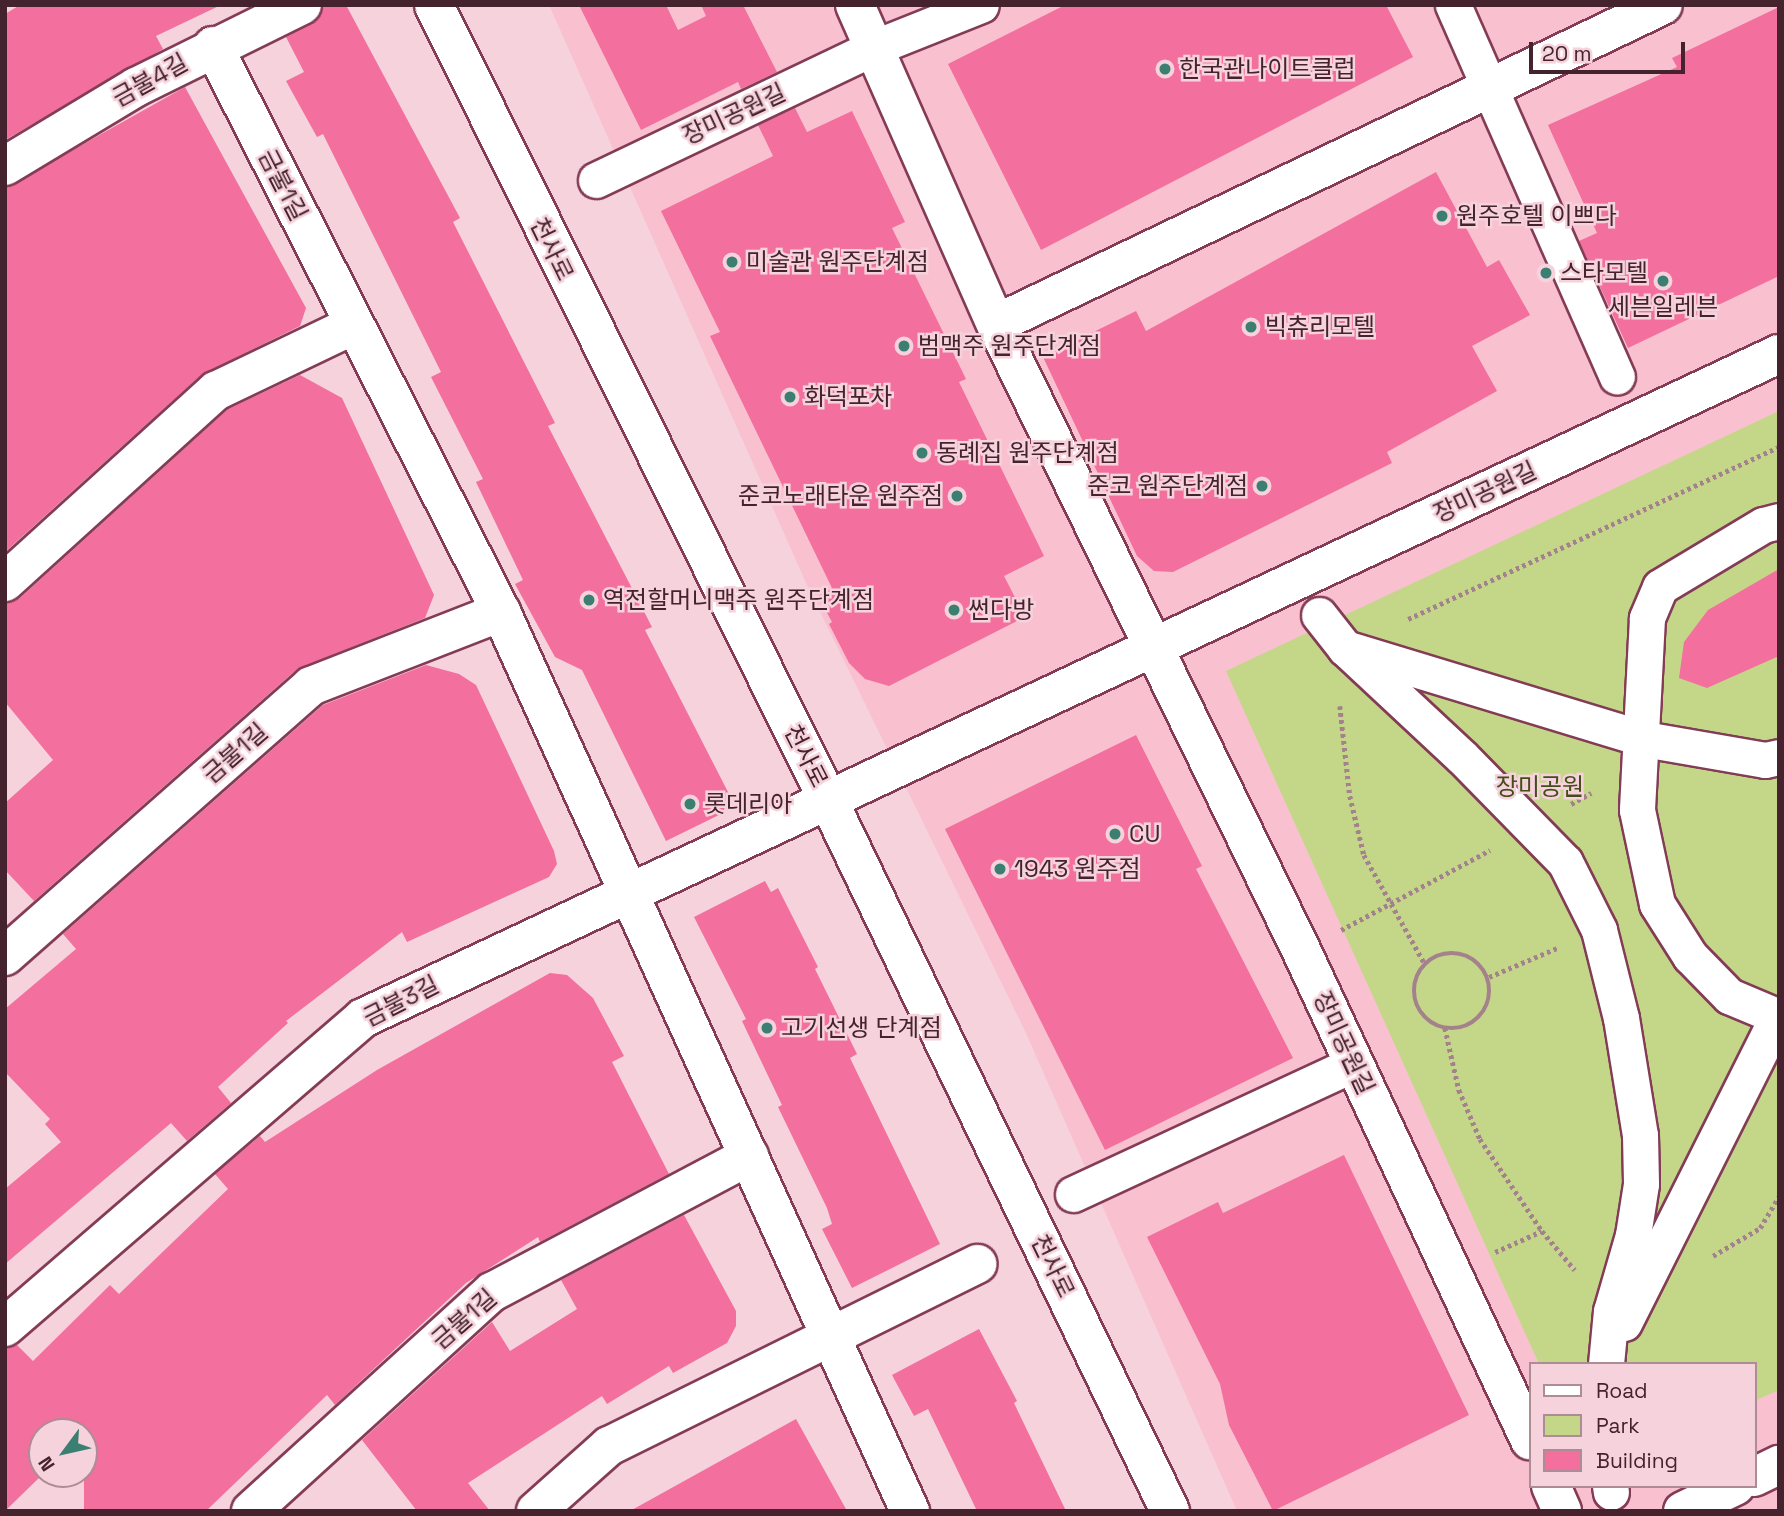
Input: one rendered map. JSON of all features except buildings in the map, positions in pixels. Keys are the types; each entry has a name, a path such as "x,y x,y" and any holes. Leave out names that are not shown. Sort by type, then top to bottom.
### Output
{"street":[{"name":"금불4길","path":"5,166 213,46 302,5"},
{"name":"천사로","path":"433,5 828,800 1170,1511"},
{"name":"장미공원길","path":"855,5 996,324 1353,1063 1528,1436"},
{"name":"장미공원길","path":"596,180 873,48 981,5"},
{"path":"1453,5 1488,90 1617,376"},
{"path":"996,324 1663,5"},
{"name":"금불1길","path":"213,46 501,612 625,892 830,1335 899,1507"},
{"path":"5,582 216,391 354,325"},
{"name":"장미공원길","path":"828,800 1779,355"},
{"path":"1606,1362 1778,1016 1729,996 1690,956 1657,904 1637,810 1647,618 1660,587 1763,525 1779,521"},
{"name":"금불1길","path":"5,956 311,686 501,612"},
{"path":"1319,615 1345,648 1565,862 1599,930 1621,1018 1640,1135 1642,1185 1633,1236 1611,1311 1606,1362"},
{"path":"1345,648 1638,752 1765,760 1779,757"},
{"name":"금불3길","path":"5,1327 363,1018 625,892 828,800"},
{"path":"1073,1194 1353,1063"},
{"name":"금불1길","path":"251,1511 492,1292 749,1156"},
{"path":"536,1511 609,1446 978,1264"},
{"path":"1756,1476 1779,1465"},
{"path":"1552,1488 1562,1511"},
{"path":"1683,1511 1731,1488"}],"path":[{"path":"1425,964 1364,855 1350,796 1339,725 1345,648 1779,447"},
{"path":"1332,935 1531,827 1638,752"},
{"path":"1489,977 1599,930"},
{"path":"1441,954 1467,956 1489,977 1489,996 1478,1018 1457,1029 1445,1028 1424,1017 1417,1006 1415,981 1425,964 1441,954"},
{"path":"1445,1028 1459,1090 1480,1139 1542,1231 1611,1311"},
{"path":"1713,1256 1760,1228 1779,1196"},
{"path":"1484,1258 1542,1231"}],"shaded area":[{"path":"549,5 1779,5 1779,1511 1237,1511 1025,1031 807,585"}],"green space":[{"name":"장미공원","path":"1779,411 1779,1390 1756,1400 1756,1362 1538,1362 1226,671"}],"place":[{"name":"한국관나이트클럽","path":"1165,69"},
{"name":"원주호텔 이쁘다","path":"1442,216"},
{"name":"미술관 원주단계점","path":"732,262"},
{"name":"스타모텔","path":"1546,273"},
{"name":"세븐일레븐","path":"1663,281"},
{"name":"빅츄리모텔","path":"1251,327"},
{"name":"범맥주 원주단계점","path":"904,346"},
{"name":"화덕포차","path":"790,397"},
{"name":"동례집 원주단계점","path":"922,453"},
{"name":"준코 원주단계점","path":"1262,486"},
{"name":"준코노래타운 원주점","path":"957,496"},
{"name":"역전할머니맥주 원주단계점","path":"589,600"},
{"name":"썬다방","path":"954,610"},
{"name":"롯데리아","path":"690,804"},
{"name":"CU","path":"1115,834"},
{"name":"1943 원주점","path":"1000,869"},
{"name":"고기선생 단계점","path":"767,1028"}]}
